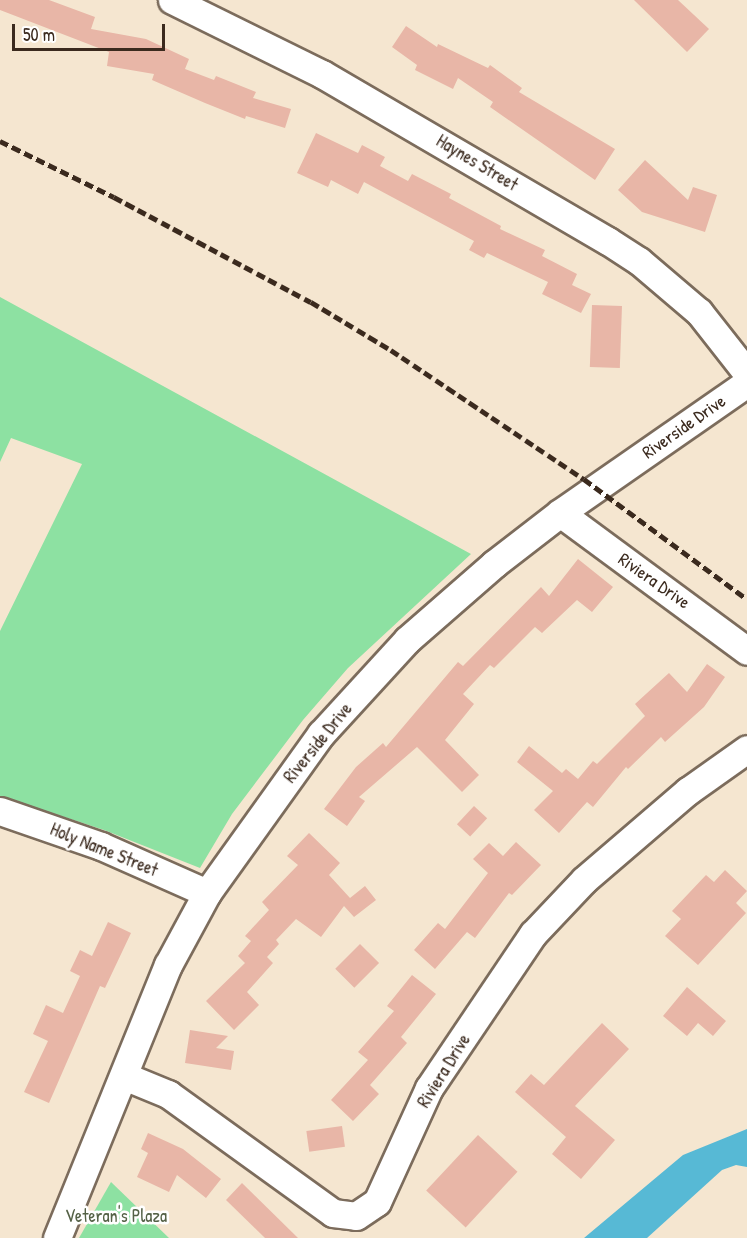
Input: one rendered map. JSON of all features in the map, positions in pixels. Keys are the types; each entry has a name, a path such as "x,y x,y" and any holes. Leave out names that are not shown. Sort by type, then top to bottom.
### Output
{"street":[{"name":"Haynes Street","path":"172,0 322,74 616,246 699,312 747,373"},
{"name":"Riverside Drive","path":"57,1238 168,965 207,893 321,734 407,640 560,513 747,383"},
{"name":"Riviera Drive","path":"560,513 747,651"},
{"name":"Riviera Drive","path":"124,1076 168,1094 333,1214 356,1216 377,1202 429,1088 533,934 584,880 687,791 747,749"},
{"name":"Holy Name Street","path":"0,811 101,846 207,893"}],"green space":[{"path":"0,297 471,554 348,668 303,720 232,814 200,868 104,830 0,796 0,631 82,464 11,438 0,462"},
{"name":"Veteran's Plaza","path":"111,1182 169,1238 79,1238"}],"water":[{"path":"747,1129 747,1167 736,1165 722,1170 647,1238 584,1238 683,1155"}],"building":[{"path":"0,0 49,0 95,17 91,29 146,39 189,59 185,69 214,80 216,76 256,92 253,98 291,109 285,128 246,116 245,119 205,103 152,80 154,74 107,66 109,52 0,10"},
{"path":"634,0 678,0 709,29 687,52"},
{"path":"406,26 437,47 438,44 488,68 490,65 522,88 519,92 615,149 595,180 490,107 493,102 458,78 453,89 415,70 417,65 392,47"},
{"path":"316,133 358,153 362,145 385,157 380,166 408,181 412,174 451,194 449,198 501,226 500,229 545,250 542,256 577,274 572,285 591,294 581,313 542,294 548,282 487,253 484,258 469,250 474,241 364,182 358,194 331,180 328,187 297,173"},
{"path":"645,160 688,200 693,187 717,195 705,232 642,212 618,190"},
{"path":"592,305 622,306 620,368 590,367"},
{"path":"578,559 613,587 592,612 577,600 542,633 535,627 494,668 490,665 463,694 474,704 445,740 479,775 462,792 417,747 359,797 365,801 347,826 324,809 356,767 383,743 386,747 458,662 463,666 541,587 549,596"},
{"path":"707,664 725,677 704,707 665,742 661,737 628,769 626,767 593,807 587,802 559,833 534,810 553,791 517,762 529,746 562,773 566,769 578,779 593,761 597,764 645,716 635,704 669,673 687,692"},
{"path":"474,806 487,818 470,837 457,824"},
{"path":"309,833 340,863 329,875 350,898 365,886 376,900 354,917 344,906 321,937 296,919 276,940 279,944 267,957 273,963 247,992 259,1005 234,1030 206,1001 245,963 238,956 251,941 245,936 269,910 262,902 298,865 287,856"},
{"path":"516,842 541,865 512,895 509,893 475,938 467,932 435,969 414,950 438,923 445,929 488,873 473,859 489,843 503,856"},
{"path":"725,870 747,891 736,903 746,913 698,965 665,936 681,919 672,911 706,875 714,882"},
{"path":"108,922 131,933 105,988 100,986 49,1103 24,1092 48,1041 33,1034 46,1005 63,1013 80,976 70,971 80,950 92,956"},
{"path":"360,944 379,963 354,988 335,969"},
{"path":"412,975 436,994 401,1037 407,1043 370,1085 379,1094 353,1121 331,1100 368,1060 358,1052 394,1011 387,1006"},
{"path":"687,987 726,1021 713,1036 698,1023 687,1036 663,1016"},
{"path":"602,1023 629,1049 575,1106 615,1140 581,1179 552,1154 566,1137 515,1092 531,1074 544,1085"},
{"path":"190,1030 228,1036 216,1048 234,1051 231,1070 185,1063"},
{"path":"342,1126 345,1147 309,1152 306,1131"},
{"path":"148,1133 183,1149 221,1179 206,1198 177,1175 169,1192 137,1177 148,1153 141,1149"},
{"path":"478,1135 517,1172 466,1227 426,1191"},
{"path":"242,1183 298,1238 265,1238 226,1200"}],"railway":[{"path":"0,141 114,197 311,302 391,350 584,479 747,599"}]}
